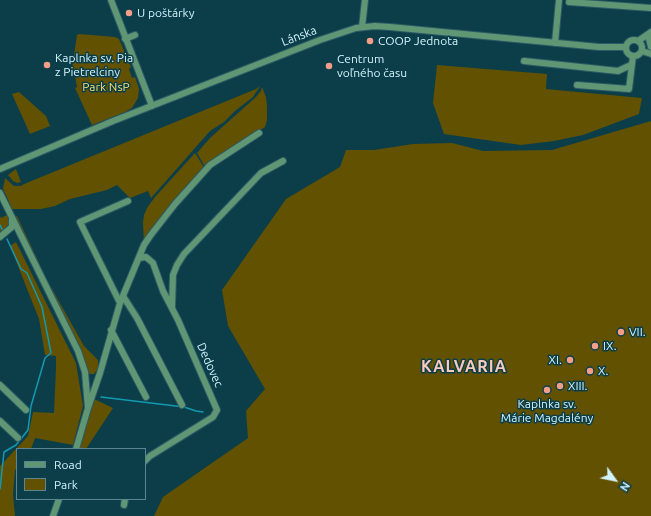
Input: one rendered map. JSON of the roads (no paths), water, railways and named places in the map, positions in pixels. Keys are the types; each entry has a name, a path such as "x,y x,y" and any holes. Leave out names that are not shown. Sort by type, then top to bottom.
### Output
{"street":[{"path":"111,0 152,106"},
{"path":"362,28 364,0"},
{"path":"555,43 559,0"},
{"path":"569,2 651,8"},
{"name":"Lánska","path":"0,169 152,106 350,30 375,26 399,27 599,47 626,47"},
{"path":"638,42 641,44 642,50 639,55 633,56 628,53 626,47 630,41 638,42 651,32"},
{"path":"651,32 649,39 651,47"},
{"path":"126,39 135,35"},
{"path":"642,50 651,54"},
{"path":"577,85 629,89 633,56"},
{"path":"524,61 618,71 632,66"},
{"path":"76,448 120,303 150,236 205,169 259,133"},
{"path":"172,307 173,275 184,254 258,176 266,169 283,161"},
{"path":"0,193 78,351 88,378 93,380 96,379 100,373"},
{"path":"120,303 80,222 128,201"},
{"path":"1,236 10,229 13,222 12,217"},
{"name":"Dedovec","path":"146,460 150,456 209,420 217,413 215,404 146,248 150,236"},
{"path":"139,258 146,257 153,262"},
{"path":"123,296 137,318 182,405"},
{"path":"112,330 146,397"},
{"path":"85,372 88,408"},
{"path":"0,385 26,410"},
{"path":"0,421 18,438"},
{"path":"53,516 59,500"}],"waterway":[{"path":"0,225 3,231"},
{"path":"0,489 4,452 16,445 28,430 31,406 45,358 51,353 42,307 27,273 21,269 7,239"},
{"path":"101,397 184,407 203,412"}],"place":[{"name":"U poštárky","path":"129,13"},
{"name":"COOP Jednota","path":"370,41"},
{"name":"Kaplnka sv. Pia z Pietrelciny","path":"47,65"},
{"name":"Centrum voľného času","path":"329,66"},
{"name":"VII.","path":"621,332"},
{"name":"IX.","path":"595,346"},
{"name":"XI.","path":"570,360"},
{"name":"X.","path":"590,371"},
{"name":"XIII.","path":"560,386"},
{"name":"Kaplnka sv. Márie Magdalény","path":"547,390"}],"district":[{"name":"KALVARIA","path":"464,367"}],"park label":[{"name":"Park NsP","path":"106,87"}]}
